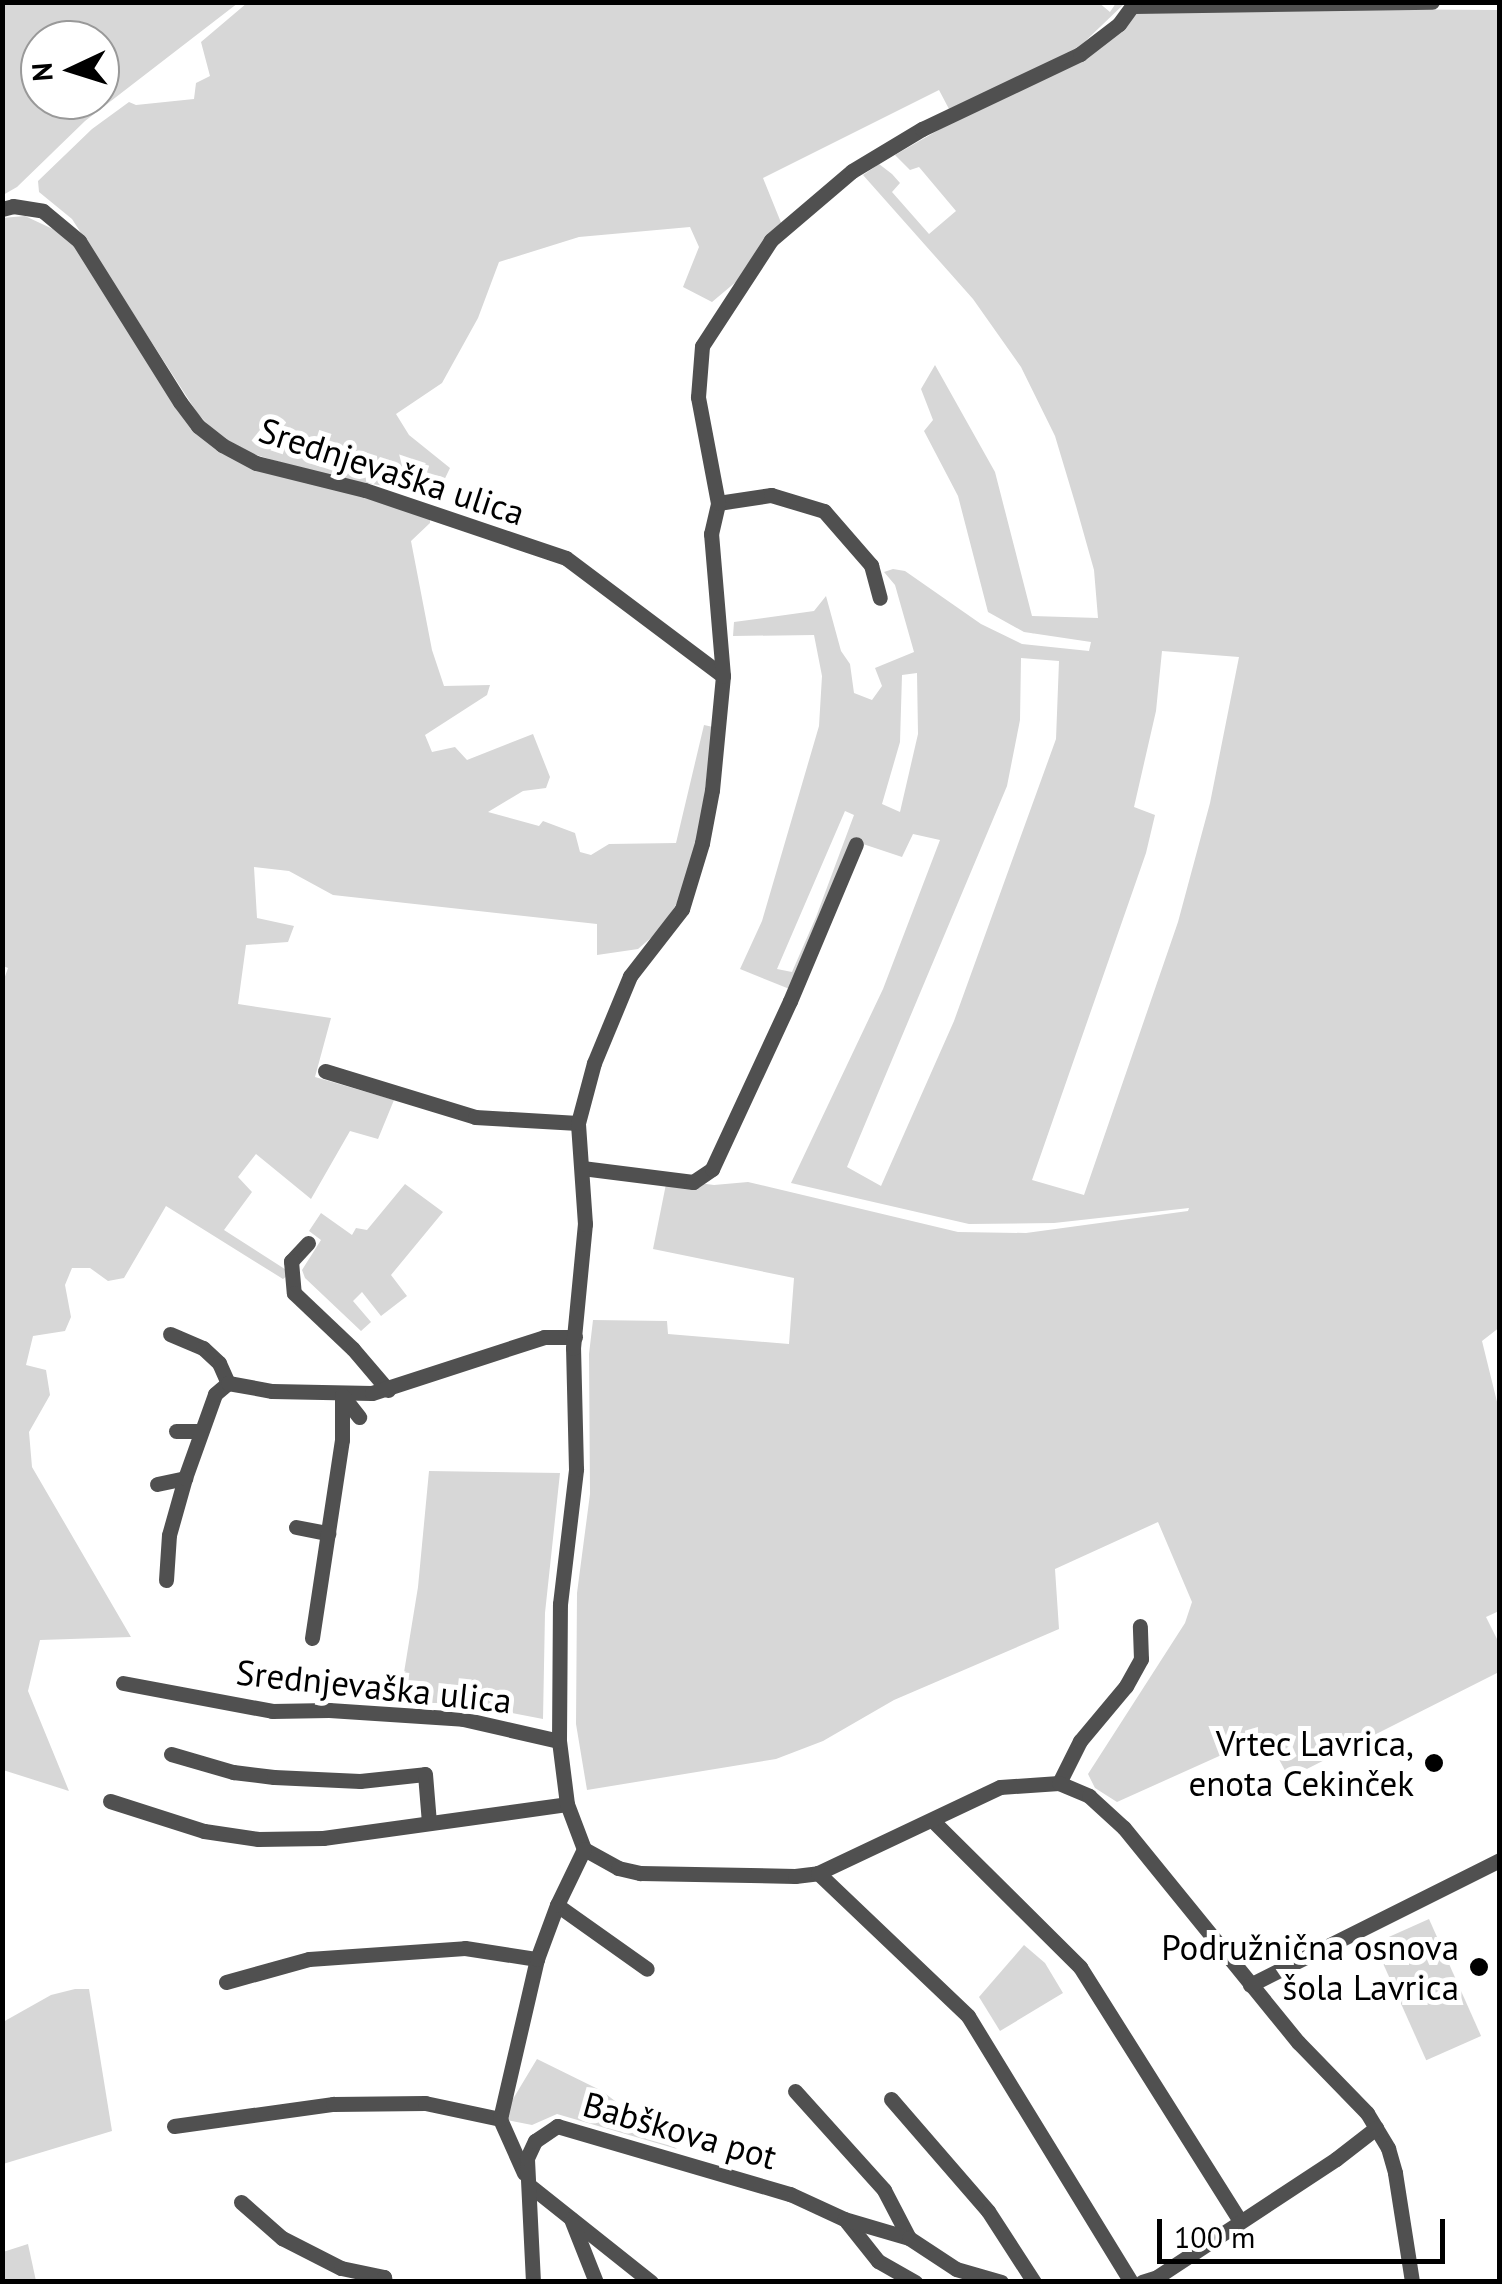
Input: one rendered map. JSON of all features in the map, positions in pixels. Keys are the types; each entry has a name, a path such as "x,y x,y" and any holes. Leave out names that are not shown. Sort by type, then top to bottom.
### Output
{"street":[{"name":"Srednjevaška ulica","path":"584,1850 567,1804 559,1741 560,1604 576,1469 575,1336 584,1258 578,1123 594,1063 630,976 673,923 692,880 716,761 723,676 711,534 718,503 698,397 702,346 738,284 771,240 852,171 922,129 1080,54 1102,39 1134,4 1432,2"},
{"name":"Srednjevaška ulica","path":"2,210 13,206 43,210 79,240 180,402 198,426 222,445 256,463 364,490 566,558 723,676"},
{"path":"718,503 771,494 824,511 872,565 880,598"},
{"path":"582,1168 693,1182 712,1169 790,1001 856,844"},
{"path":"325,1071 474,1118 578,1123"},
{"path":"308,1243 291,1261 294,1293 353,1349 388,1390"},
{"path":"170,1334 203,1348 219,1363 228,1384"},
{"path":"166,1580 185,1478 215,1394 228,1384 342,1394 388,1390 544,1337 575,1336"},
{"name":"Srednjevaška ulica","path":"312,1638 342,1440 342,1394"},
{"path":"342,1394 359,1417"},
{"path":"176,1431 201,1431"},
{"path":"157,1484 185,1478"},
{"path":"296,1528 328,1533"},
{"path":"1059,1782 1080,1741 1126,1686 1140,1659 1140,1626"},
{"name":"Srednjevaška ulica","path":"123,1683 272,1712 329,1710 463,1718 559,1741"},
{"path":"171,1754 233,1772 293,1778 360,1781 425,1774 429,1824"},
{"path":"533,2282 529,2186 500,2119 537,1959 556,1904 584,1850 618,1868 640,1873 732,1878 818,1873 934,1822 1000,1787 1059,1782 1089,1796 1124,1828 1250,1985 1367,2113 1388,2148 1412,2282"},
{"path":"110,1802 204,1831 258,1839 323,1838 567,1804"},
{"path":"934,1822 1080,1966 1240,2221"},
{"path":"1250,1985 1500,1860"},
{"path":"818,1873 968,2016 1130,2282"},
{"path":"556,1904 647,1969"},
{"path":"226,1982 328,1958 465,1948 537,1959"},
{"name":"Babškova pot","path":"795,2091 884,2190 908,2238"},
{"path":"892,2099 988,2212 1034,2282"},
{"path":"174,2126 332,2104 425,2103 500,2119"},
{"name":"Babškova pot","path":"529,2186 527,2158 535,2141 557,2126 790,2194 844,2219 908,2238 956,2269 1000,2282"},
{"path":"1152,2280 1376,2128"},
{"path":"529,2186 651,2282"},
{"path":"241,2202 282,2238 342,2268 384,2277 385,2282"},
{"path":"570,2216 596,2282"},
{"name":"Babškova pot","path":"844,2219 878,2261 915,2282"}],"shaded area":[{"path":"3,2 238,3 120,94 120,20 20,20 20,120 86,120 17,187 3,195"},
{"path":"1098,2 1110,12 1116,3 1125,3 1075,51 949,109 939,90 763,178 782,225 737,281 712,302 683,287 699,247 690,227 579,237 499,262 478,318 442,383 396,414 409,435 450,468 437,495 325,476 253,454 218,435 198,414 72,219 39,192 38,181 92,129 104,120 120,120 120,109 129,102 136,105 194,99 196,83 210,76 201,42 247,3"},
{"path":"1499,10 1500,1327 1482,1341 1500,1414 1499,1611 1486,1617 1499,1643 1499,1672 1289,1778 1266,1735 1117,1802 1095,1788 1088,1774 1185,1623 1192,1602 1158,1522 1055,1569 1059,1629 894,1700 823,1741 776,1759 587,1790 576,1724 577,1593 590,1494 589,1354 593,1320 667,1321 668,1334 789,1344 794,1278 653,1249 667,1179 714,1185 748,1182 958,1232 1026,1233 1189,1208 1054,1223 969,1224 791,1183 883,989 940,840 913,834 902,857 854,841 797,992 740,969 762,921 819,726 822,676 814,635 733,636 734,622 814,611 826,596 841,651 850,664 854,693 872,700 882,686 875,668 914,652 895,585 884,572 893,569 905,571 981,624 1022,644 1089,651 1091,642 1024,632 988,612 958,496 924,431 933,420 921,389 935,365 995,472 1032,616 1098,618 1094,570 1076,506 1055,436 1021,367 973,299 863,175 879,164 892,174 900,183 892,192 929,234 956,211 919,167 910,170 895,155 982,105 1062,71 1102,47 1135,13","holes":["1162,651 1239,657 1210,803 1178,922 1084,1195 1032,1180 1146,853 1155,815 1134,807 1156,711","1021,658 1059,661 1056,739 954,1021 881,1186 847,1167 1007,786 1020,720","917,673 918,734 900,812 882,804 900,742 902,675","845,811 854,815 792,972 777,969"]},
{"path":"25,216 72,238 220,450 430,513 430,523 411,541 432,650 444,686 490,685 487,695 425,735 432,752 455,747 467,760 533,734 550,777 546,788 523,791 488,812 539,826 543,821 575,833 580,852 591,855 609,844 676,843 704,725 713,727 700,830 684,892 660,930 638,949 597,955 597,924 333,895 289,871 254,867 257,918 294,926 288,942 246,945 238,1004 331,1018 315,1077 394,1100 378,1139 350,1131 311,1199 256,1154 238,1177 252,1192 224,1230 291,1273 283,1279 166,1206 124,1278 108,1281 90,1268 72,1268 65,1285 71,1317 65,1331 33,1336 26,1365 46,1370 50,1395 29,1432 32,1467 131,1637 40,1640 28,1691 69,1791 3,1770 2,985 8,968 3,966 2,218"},
{"path":"405,1184 443,1212 391,1275 407,1296 381,1316 362,1292 353,1301 371,1322 361,1331 305,1278 302,1270 321,1240 309,1231 321,1213 352,1235 356,1228 367,1230"},
{"path":"429,1471 560,1473 545,1613 543,1719 461,1703 417,1703 400,1697 418,1587"},
{"path":"1429,1919 1481,2036 1426,2060 1374,1943"},
{"path":"1024,1945 1045,1963 1063,1993 1000,2031 979,1997"},
{"path":"89,1989 112,2131 3,2164 3,2022 51,1995"},
{"path":"537,2059 602,2091 677,2149 557,2114 532,2125 501,2119"},
{"path":"28,2244 36,2281 3,2281 3,2252"}],"place":[{"name":"Vrtec Lavrica, enota Cekinček","path":"1434,1763"},
{"name":"Podružnična osnova šola Lavrica","path":"1479,1967"}]}
